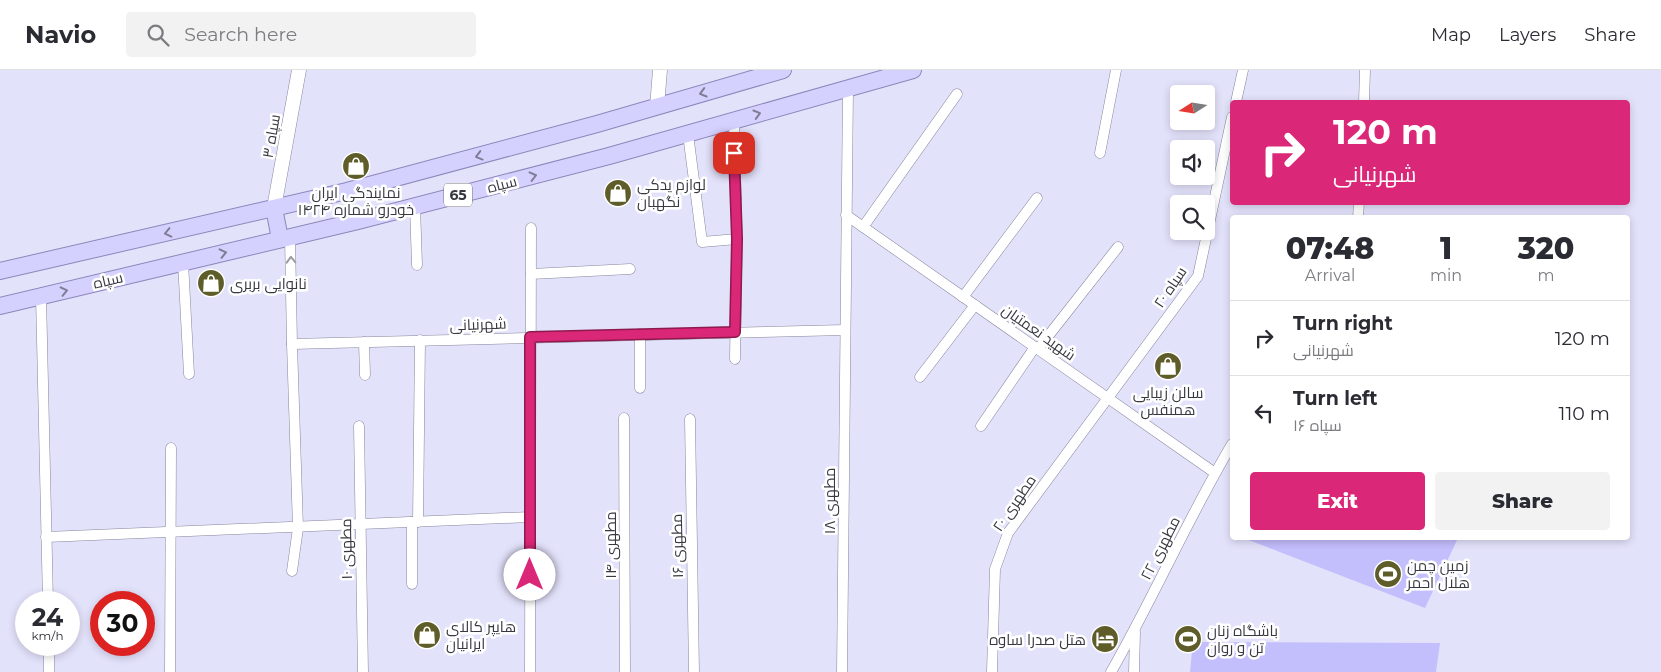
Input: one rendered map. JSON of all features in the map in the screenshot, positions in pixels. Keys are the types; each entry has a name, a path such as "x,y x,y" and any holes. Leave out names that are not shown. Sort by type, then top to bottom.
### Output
{"main road":[{"name":"65","path":"0,271 384,181 657,107 783,70"},
{"name":"سپاه","path":"0,306 285,238 599,159 913,70"},
{"path":"274,208 285,238"}],"street":[{"name":"سپاه ۳","path":"274,208 299,70"},
{"path":"657,107 660,70"},
{"path":"1100,154 1116,70"},
{"path":"1236,100 1243,70"},
{"path":"1364,100 1365,70"},
{"name":"مطهری ۱۸","path":"842,672 848,88"},
{"path":"863,227 957,94"},
{"path":"734,121 737,239 735,359"},
{"name":"سپاه ۲۰","path":"1109,398 1198,276 1230,126"},
{"path":"688,134 702,242 737,239"},
{"path":"963,297 1038,198"},
{"path":"415,206 416,265"},
{"name":"شهید نعمتیان","path":"846,215 1215,473"},
{"path":"530,672 531,228"},
{"path":"285,238 292,344 298,528 292,571"},
{"path":"981,426 1037,348 1118,246"},
{"path":"184,262 189,374"},
{"path":"531,274 630,268"},
{"path":"41,296 48,591"},
{"path":"920,377 975,305"},
{"name":"شهرنیانی","path":"292,344 845,330"},
{"path":"640,334 640,388"},
{"path":"412,584 420,340"},
{"path":"364,342 365,375"},
{"name":"مطهری ۲۰","path":"992,672 995,570 1008,534 1109,398"},
{"name":"مطهری ۱۴","path":"624,418 625,672"},
{"name":"مطهری ۱۶","path":"690,419 694,672"},
{"name":"مطهری ۱۰","path":"359,426 363,672"},
{"name":"مطهری ۲۲","path":"1134,672 1135,631 1215,473 1230,447"},
{"path":"170,672 171,448"},
{"path":"46,537 530,517"},
{"path":"1111,672 1135,631"},
{"path":"49,656 49,672"}],"shaded area":[{"name":"زمین چمن هلال احمر","path":"1249,540 1457,540 1425,608"},
{"path":"1193,642 1440,643 1436,672 1190,672"}],"place":[{"name":"نمایندگی ایران خودرو شماره ۱۴۲۴","path":"356,166"},
{"name":"لوازم یدکی نگهبان","path":"618,193"},
{"name":"نانوایی بربری","path":"211,283"},
{"name":"سالن زيبايى همنفس","path":"1168,366"},
{"name":"زمین چمن هلال احمر","path":"1388,574"},
{"name":"هایپر کالای ایرانیان","path":"427,635"},
{"name":"هتل صدرا ساوه","path":"1105,639"},
{"name":"باشگاه زنان تن و روان","path":"1188,639"}],"route":[{"path":"530,575 530,337 735,332 737,239 734,153"}]}
